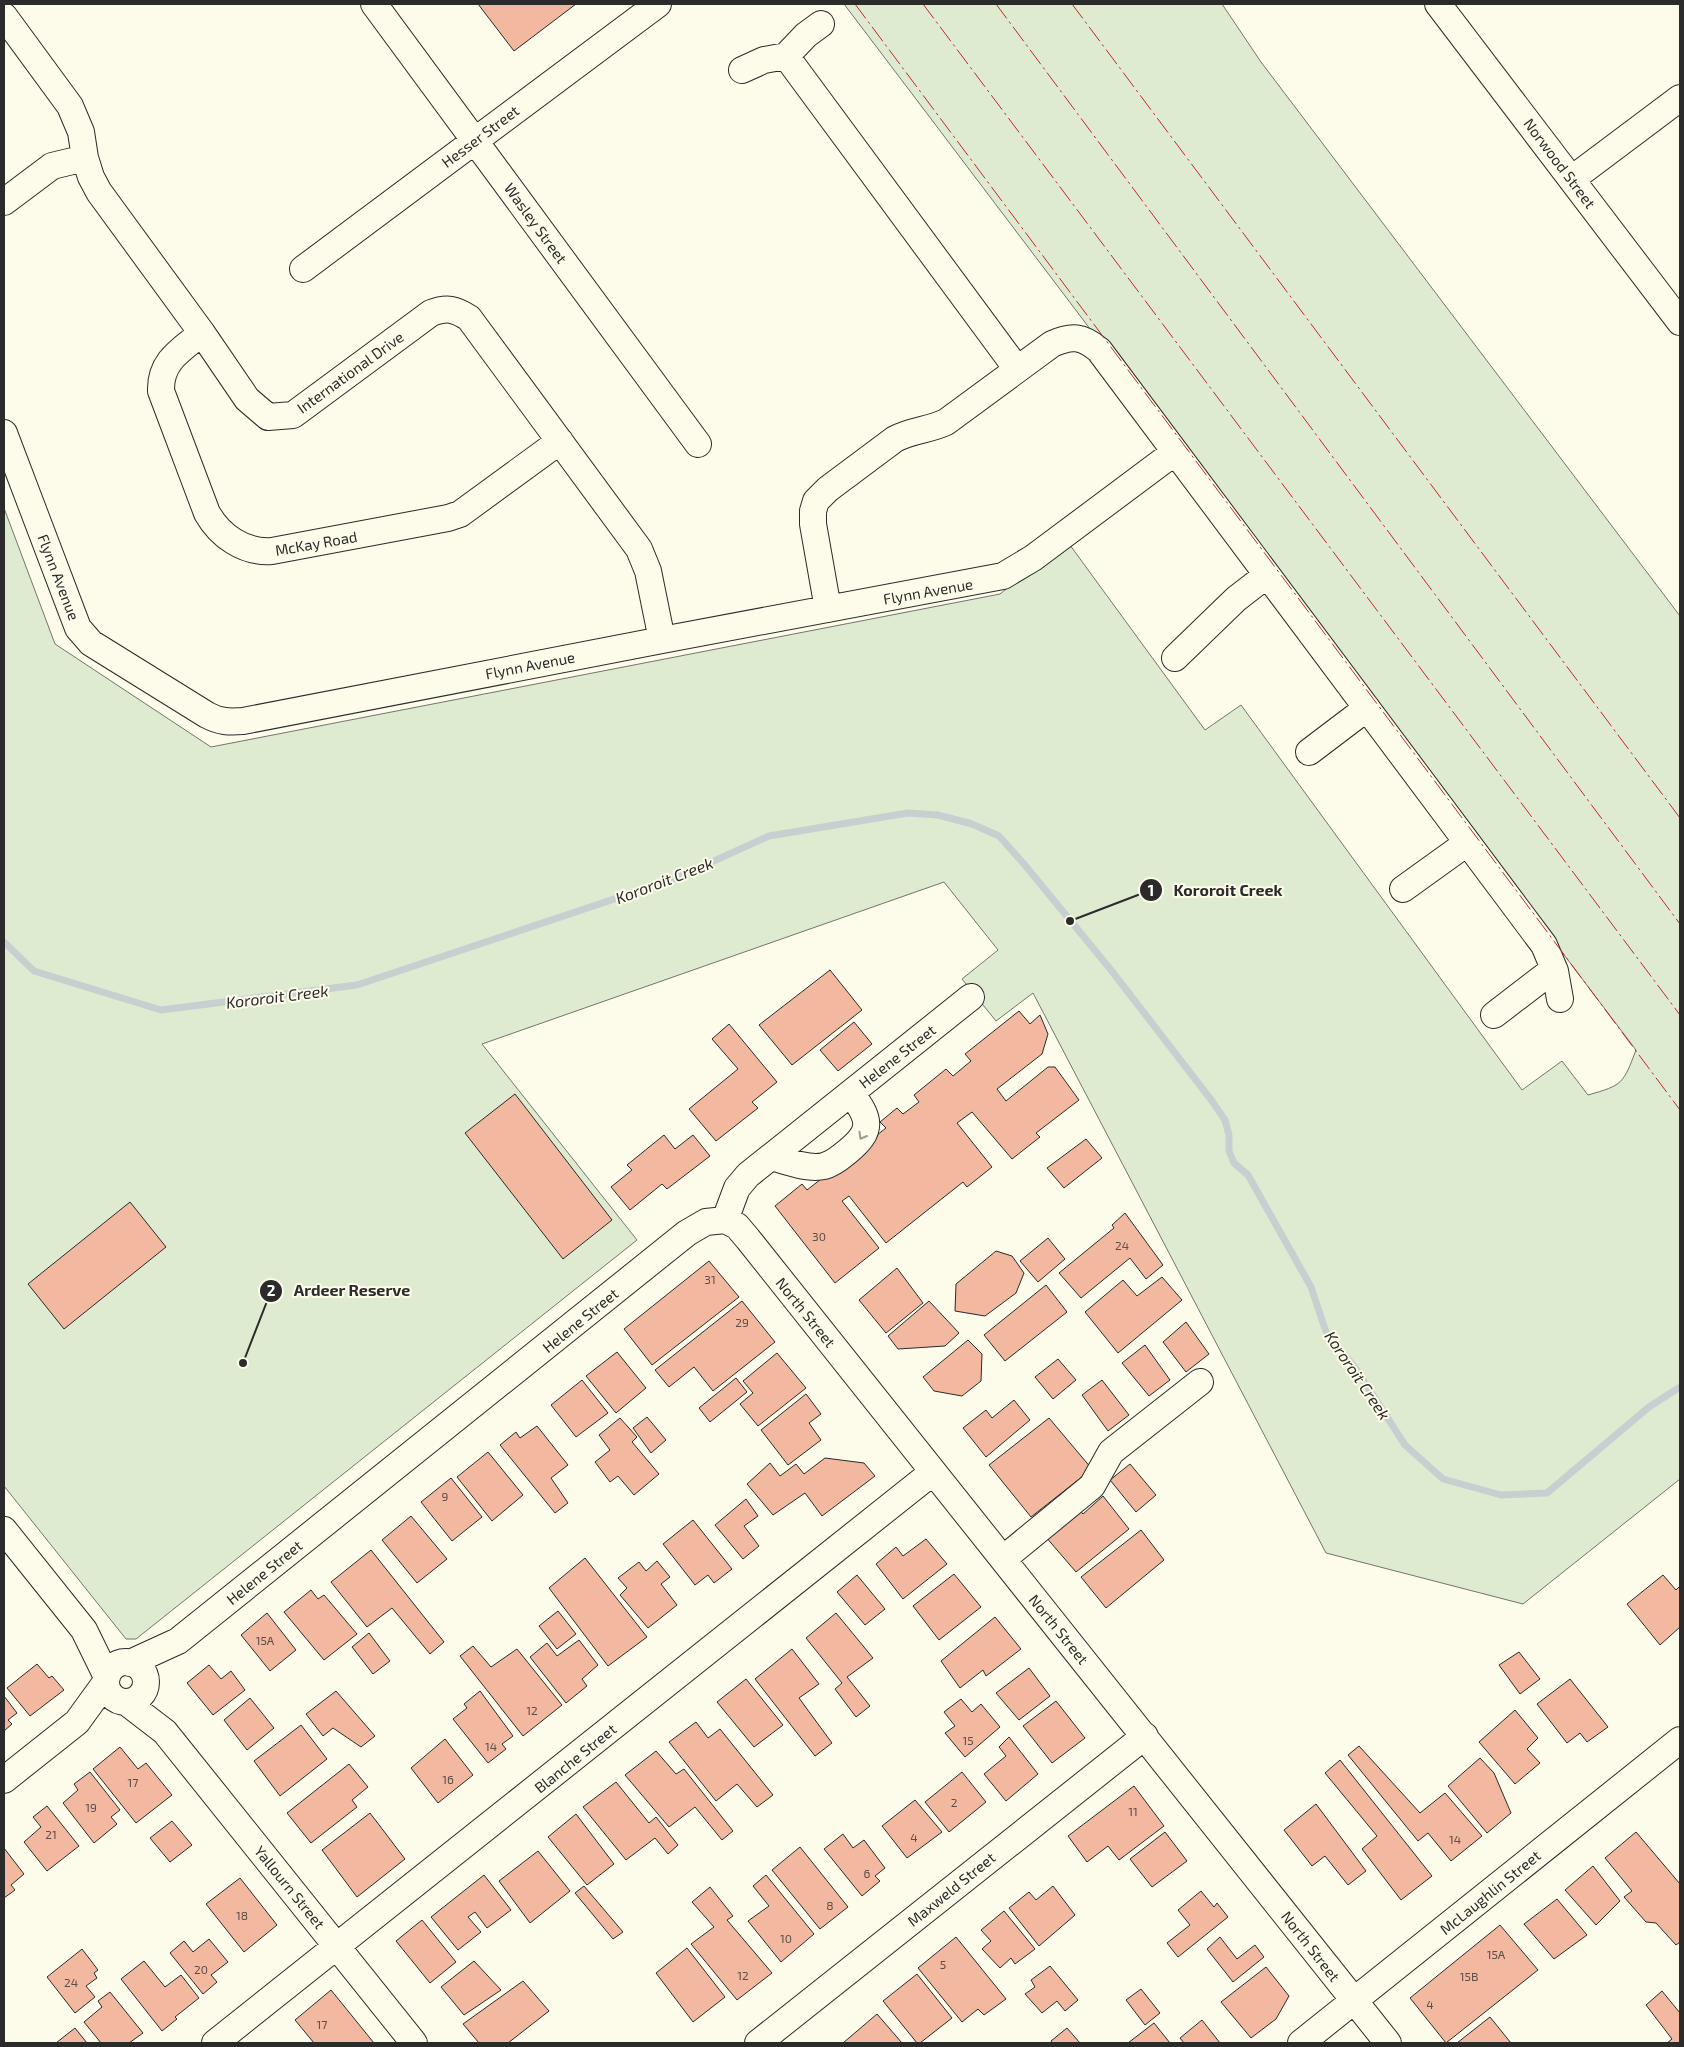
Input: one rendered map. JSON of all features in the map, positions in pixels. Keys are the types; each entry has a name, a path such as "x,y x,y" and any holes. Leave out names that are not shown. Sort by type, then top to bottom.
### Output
{"street":[{"name":"Wasley Street","path":"374,4 698,444"},
{"name":"Hesser Street","path":"303,268 658,4"},
{"name":"Norwood Street","path":"1438,4 1680,322"},
{"name":"International Drive","path":"4,16 70,106 81,132 85,158 91,177 99,192 202,333 247,399 268,417 293,415 431,313 447,308 458,311 469,318 639,549 645,560 662,640"},
{"path":"742,70 764,60 786,56 806,35 821,24"},
{"path":"786,56 1018,369"},
{"path":"1572,179 1680,98"},
{"path":"4,202 52,166 85,158"},
{"name":"McKay Road","path":"202,333 168,363 162,373 161,391 213,524 222,533 251,550 272,551 448,518 460,514 560,441"},
{"path":"828,609 813,524 813,511 816,502 828,490 895,439 904,434 931,428 946,422 1040,352 1063,339 1076,338 1088,341 1099,350 1544,945 1554,969 1560,1000"},
{"name":"Flynn Avenue","path":"4,433 78,628 91,643 218,720 228,722 243,721 1003,576 1033,558 1175,452"},
{"path":"1175,658 1236,599 1267,575"},
{"path":"1308,752 1367,708"},
{"path":"1403,889 1467,843"},
{"path":"1494,1015 1554,969"},
{"name":"Helene Street","path":"4,1780 579,1321 686,1233 706,1222 725,1220 738,1188 748,1175 971,997"},
{"path":"771,1157 806,1166 823,1167 842,1156 864,1137 867,1126 861,1106 851,1093"},
{"name":"North Street","path":"725,1220 737,1226 1388,2043"},
{"path":"1003,1559 1092,1486 1111,1452 1200,1382"},
{"name":"Blanche Street","path":"215,2043 933,1472"},
{"name":"Yallourn Street","path":"4,1530 414,2043"},
{"name":"Maxweld Street","path":"758,2043 1145,1736"},
{"name":"McLaughlin Street","path":"1301,2043 1680,1740"}],"green space":[{"path":"844,4 1222,4 1261,62 1680,616 1680,1479 1523,1604 1326,1553 1033,993 996,1021 962,979 998,950 944,882 482,1044 637,1240 136,1639 126,1639 4,1486 4,508 55,644 211,747 1000,594 1067,541 1205,730 1241,705 1522,1090 1562,1061 1588,1095 1608,1089 1620,1082 1628,1070 1636,1050"}],"building":[{"path":"478,4 576,4 514,51"},
{"path":"830,970 862,1010 792,1065 759,1025"},
{"path":"1019,1011 1030,1024 1040,1015 1048,1034 1042,1054 997,1089 1006,1101 1048,1067 1055,1067 1079,1100 1036,1133 1040,1137 1012,1159 972,1112 957,1123 992,1167 967,1187 963,1182 886,1243 849,1196 842,1201 879,1248 835,1283 775,1206 802,1184 807,1190 886,1128 880,1122 897,1108 903,1114 919,1102 914,1095 946,1069 953,1076 971,1061 965,1054"},
{"path":"854,1022 872,1044 838,1071 820,1050"},
{"path":"729,1024 777,1082 752,1102 758,1108 716,1141 689,1109 738,1069 712,1039"},
{"path":"515,1094 612,1220 563,1259 465,1133"},
{"path":"664,1135 675,1149 693,1135 710,1156 667,1189 662,1184 630,1210 611,1187 632,1170 627,1165"},
{"path":"1086,1139 1102,1158 1064,1188 1047,1168"},
{"path":"130,1202 166,1247 64,1329 28,1284"},
{"path":"1125,1213 1163,1265 1146,1279 1130,1258 1081,1298 1059,1273 1114,1228 1112,1225"},
{"path":"1048,1238 1065,1259 1038,1282 1020,1261"},
{"path":"996,1251 1012,1256 1024,1273 1016,1293 985,1316 955,1311 956,1284"},
{"path":"709,1261 739,1297 652,1365 624,1329"},
{"path":"897,1268 923,1303 886,1333 859,1300"},
{"path":"1162,1277 1182,1300 1118,1353 1085,1312 1123,1280 1137,1296"},
{"path":"1046,1285 1067,1312 1005,1361 984,1335"},
{"path":"742,1301 775,1342 713,1391 694,1367 669,1387 655,1370"},
{"path":"929,1301 959,1333 945,1346 898,1349 888,1336"},
{"path":"1186,1322 1209,1354 1186,1372 1163,1342"},
{"path":"968,1340 982,1354 981,1381 962,1396 934,1391 923,1377"},
{"path":"1145,1345 1170,1380 1149,1396 1122,1363"},
{"path":"617,1352 646,1388 616,1413 586,1376"},
{"path":"777,1353 806,1388 758,1426 740,1404 753,1393 743,1381"},
{"path":"1058,1359 1076,1380 1053,1399 1035,1377"},
{"path":"736,1378 747,1392 710,1422 699,1408"},
{"path":"582,1380 608,1413 576,1437 551,1405"},
{"path":"1102,1380 1129,1415 1108,1431 1082,1395"},
{"path":"806,1394 821,1414 809,1423 821,1440 788,1465 761,1430"},
{"path":"1014,1400 1030,1420 986,1457 963,1428 986,1410 992,1418"},
{"path":"647,1417 666,1440 651,1453 633,1428"},
{"path":"620,1418 637,1437 632,1442 659,1474 634,1495 618,1476 610,1482 595,1462 610,1450 599,1435"},
{"path":"1049,1418 1092,1469 1031,1517 989,1465"},
{"path":"537,1426 568,1465 551,1478 568,1503 555,1513 500,1445 516,1432 520,1438"},
{"path":"488,1452 523,1495 492,1521 457,1477"},
{"path":"825,1458 864,1463 875,1476 822,1516 805,1493 773,1515 747,1484 770,1463 780,1476 796,1464 804,1474"},
{"path":"1130,1464 1156,1495 1136,1512 1110,1480"},
{"path":"451,1478 482,1517 452,1541 421,1502"},
{"path":"1103,1496 1129,1529 1076,1572 1045,1536 1078,1508 1083,1514"},
{"path":"746,1499 758,1516 744,1526 759,1546 743,1559 715,1525"},
{"path":"411,1516 447,1559 417,1583 382,1540"},
{"path":"693,1520 732,1569 714,1583 708,1575 695,1585 663,1544"},
{"path":"1141,1530 1164,1560 1106,1608 1081,1577"},
{"path":"926,1539 947,1564 903,1599 876,1564 896,1547 903,1556"},
{"path":"371,1550 444,1642 430,1654 392,1608 367,1627 331,1582"},
{"path":"585,1558 647,1637 608,1666 549,1588"},
{"path":"657,1561 670,1577 661,1584 677,1605 648,1628 620,1595 627,1588 618,1578 639,1562 646,1571"},
{"path":"954,1574 981,1607 939,1640 913,1606"},
{"path":"857,1575 885,1609 865,1625 837,1592"},
{"path":"1663,1575 1676,1590 1680,1586 1680,1627 1660,1645 1627,1604"},
{"path":"311,1590 318,1599 324,1595 357,1634 324,1660 284,1612"},
{"path":"558,1611 576,1634 557,1649 539,1626"},
{"path":"267,1613 296,1650 270,1671 241,1635"},
{"path":"836,1613 873,1658 847,1677 870,1706 856,1717 835,1689 842,1683 806,1638"},
{"path":"995,1617 1021,1649 986,1676 983,1670 960,1688 941,1661"},
{"path":"369,1633 390,1661 373,1674 352,1647"},
{"path":"579,1640 598,1665 582,1679 587,1686 566,1703 530,1657 547,1643 557,1656"},
{"path":"473,1646 491,1667 517,1649 562,1705 523,1736 460,1656"},
{"path":"792,1649 819,1684 799,1698 832,1743 815,1756 755,1679"},
{"path":"1519,1652 1540,1679 1520,1694 1499,1665"},
{"path":"37,1664 49,1678 52,1676 64,1690 30,1716 7,1688"},
{"path":"209,1665 221,1679 231,1671 245,1690 213,1715 187,1683"},
{"path":"1029,1668 1050,1696 1019,1720 996,1693"},
{"path":"746,1679 783,1725 754,1747 717,1702"},
{"path":"1570,1679 1608,1727 1587,1742 1580,1733 1567,1743 1537,1704"},
{"path":"336,1691 375,1736 361,1747 333,1728 323,1736 306,1714"},
{"path":"480,1691 513,1736 502,1744 506,1749 488,1763 453,1719 467,1708 464,1704"},
{"path":"4,1696 17,1713 8,1720 12,1724 4,1731"},
{"path":"250,1698 274,1728 247,1750 224,1720"},
{"path":"961,1699 972,1712 981,1704 1000,1727 965,1757 945,1733 955,1726 944,1712"},
{"path":"1056,1701 1085,1738 1052,1763 1023,1726"},
{"path":"1515,1710 1538,1738 1527,1749 1540,1763 1515,1784 1479,1742"},
{"path":"696,1722 708,1738 720,1729 773,1795 757,1807 737,1784 716,1801 669,1742"},
{"path":"301,1725 327,1759 280,1796 254,1761"},
{"path":"1009,1737 1038,1774 1006,1801 984,1774 1006,1756 999,1747"},
{"path":"445,1739 473,1775 438,1803 411,1768"},
{"path":"1359,1746 1420,1813 1445,1793 1482,1836 1451,1861 1428,1833 1418,1841 1348,1755"},
{"path":"120,1747 138,1769 146,1763 172,1795 136,1823 93,1769"},
{"path":"656,1751 676,1774 684,1769 733,1831 722,1840 695,1807 669,1827 625,1775"},
{"path":"1480,1758 1494,1773 1511,1813 1487,1833 1448,1786"},
{"path":"1340,1760 1432,1876 1401,1900 1362,1849 1377,1836 1325,1773"},
{"path":"349,1764 368,1787 352,1800 357,1807 311,1843 287,1813"},
{"path":"90,1772 120,1810 111,1817 117,1824 94,1843 63,1803 78,1790 74,1784"},
{"path":"962,1772 986,1802 949,1832 925,1802"},
{"path":"616,1782 649,1823 656,1817 678,1845 668,1854 655,1838 626,1860 583,1807"},
{"path":"1134,1786 1164,1826 1119,1860 1108,1846 1087,1862 1068,1836"},
{"path":"915,1800 942,1832 907,1858 882,1826"},
{"path":"1316,1804 1366,1871 1348,1885 1325,1856 1312,1866 1284,1830"},
{"path":"47,1806 79,1846 47,1871 24,1842 41,1827 33,1817"},
{"path":"370,1813 405,1859 357,1897 322,1850"},
{"path":"576,1814 614,1864 587,1885 548,1837"},
{"path":"172,1821 192,1845 170,1862 150,1838"},
{"path":"1165,1832 1187,1861 1152,1887 1130,1859"},
{"path":"1636,1832 1680,1884 1680,1942 1676,1945 1656,1923 1646,1922 1624,1897 1632,1891 1605,1858"},
{"path":"843,1834 853,1848 864,1840 885,1868 875,1876 880,1881 862,1896 824,1849"},
{"path":"800,1847 848,1907 820,1929 772,1870"},
{"path":"4,1848 24,1874 11,1885 15,1890 4,1898"},
{"path":"538,1851 570,1891 530,1923 499,1881"},
{"path":"1593,1866 1620,1901 1596,1925 1565,1890"},
{"path":"484,1875 511,1910 487,1928 475,1912 468,1917 481,1932 458,1950 431,1917"},
{"path":"766,1875 814,1934 781,1962 748,1921 769,1906 753,1886"},
{"path":"240,1878 277,1925 244,1952 206,1904"},
{"path":"584,1886 623,1932 613,1939 575,1893"},
{"path":"1053,1886 1075,1915 1039,1946 1009,1908 1029,1892 1036,1900"},
{"path":"710,1887 733,1916 727,1920 772,1973 737,2000 691,1944 714,1927 692,1902"},
{"path":"1201,1891 1214,1907 1217,1903 1228,1917 1178,1957 1167,1943 1190,1925 1178,1910"},
{"path":"1557,1899 1587,1935 1554,1959 1524,1924"},
{"path":"1004,1911 1035,1949 1015,1964 1011,1958 1000,1968 982,1949 991,1941 981,1930"},
{"path":"422,1920 456,1962 430,1983 396,1941"},
{"path":"1500,1925 1538,1970 1446,2043 1410,1998"},
{"path":"956,1937 1006,1999 984,2015 978,2009 962,2022 918,1968"},
{"path":"1220,1937 1237,1959 1255,1945 1264,1957 1233,1982 1207,1949"},
{"path":"209,1939 228,1962 211,1975 217,1982 203,1994 170,1953 184,1941 193,1952"},
{"path":"687,1948 725,1997 693,2022 656,1973"},
{"path":"82,1949 98,1970 94,1973 97,1978 86,1986 95,1997 75,2013 47,1977"},
{"path":"144,1961 165,1987 181,1975 199,1998 175,2017 177,2019 162,2031 121,1979"},
{"path":"474,1961 501,1990 464,2015 441,1987"},
{"path":"1050,1966 1078,2000 1065,2011 1057,2001 1042,2013 1025,1994 1035,1987 1031,1980"},
{"path":"1266,1967 1289,1996 1276,2019 1251,2038 1221,2002"},
{"path":"917,1974 952,2018 920,2043 917,2043 883,2001"},
{"path":"523,1981 549,2011 508,2043 479,2043 463,2024"},
{"path":"1141,1989 1160,2013 1145,2025 1126,2000"},
{"path":"331,1990 374,2043 314,2043 295,2020"},
{"path":"1662,1991 1680,2013 1680,2043 1667,2043 1672,2039 1646,2005"},
{"path":"110,1992 143,2033 129,2043 101,2043 84,2022 102,2007 98,2001"},
{"path":"877,2014 902,2043 843,2043"},
{"path":"1490,2017 1511,2043 1457,2043"},
{"path":"1202,2020 1220,2043 1184,2043 1180,2038"},
{"path":"1154,2023 1170,2043 1128,2043"},
{"path":"75,2028 87,2043 56,2043"},
{"path":"1067,2028 1080,2043 1052,2043 1051,2041"}],"waterway":[{"name":"Kororoit Creek","path":"4,942 34,971 161,1010 357,985 674,879 769,836 908,813 938,815 972,824 999,836 1024,864 1111,970 1212,1101 1225,1120 1229,1135 1229,1151 1234,1163 1248,1175 1311,1287 1326,1332 1356,1369 1405,1445 1443,1479 1501,1495 1547,1493 1649,1407 1680,1387"}],"power":[{"path":"855,4 1680,1110"},
{"path":"923,4 1680,1015"},
{"path":"996,4 1680,924"},
{"path":"1072,4 1680,818"}],"place":[{"name":"Kororoit Creek","path":"1070,921"},
{"name":"Ardeer Reserve","path":"243,1363"}]}
